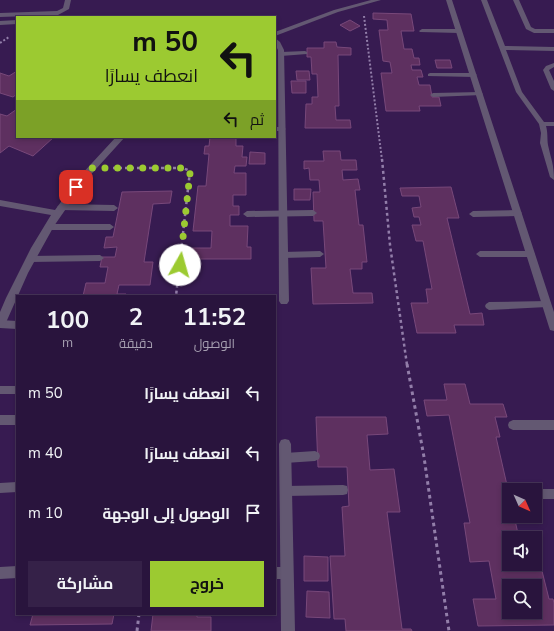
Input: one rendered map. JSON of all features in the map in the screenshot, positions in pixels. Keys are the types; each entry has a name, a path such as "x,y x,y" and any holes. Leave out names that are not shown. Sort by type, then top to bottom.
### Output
{"street":[{"path":"276,34 308,21 378,0"},
{"path":"449,0 554,327"},
{"path":"276,41 281,46 279,129 283,213 284,301"},
{"path":"0,324 13,302 30,259 48,227 59,210 92,168 119,138"},
{"path":"0,202 59,210"},
{"path":"285,444 286,492 281,573 288,631"}],"lane":[{"path":"0,15 46,15 58,13 65,11 68,0"},
{"path":"484,0 519,92 542,124 545,133 544,143 553,168 554,177"},
{"path":"516,0 528,28 534,31 554,31"},
{"path":"0,23 16,22"},
{"path":"422,31 459,31"},
{"path":"502,48 554,49"},
{"path":"281,54 305,53"},
{"path":"554,65 548,67 546,70 554,88"},
{"path":"430,76 474,75"},
{"path":"433,95 480,94"},
{"path":"542,124 554,124"},
{"path":"544,143 554,143"},
{"path":"59,210 114,208"},
{"path":"247,214 313,213"},
{"path":"473,214 518,213"},
{"path":"48,227 110,226"},
{"path":"283,255 320,254"},
{"path":"480,254 531,254"},
{"path":"30,259 100,258"},
{"path":"489,306 547,304"},
{"path":"0,324 16,324"},
{"path":"0,390 16,390"},
{"path":"0,420 16,420"},
{"path":"513,425 554,425"},
{"path":"285,458 315,456"},
{"path":"0,488 16,487"},
{"path":"286,492 343,490"},
{"path":"542,494 554,494"},
{"path":"0,573 16,572"}],"path":[{"path":"363,4 386,194 390,245 408,375 424,457 448,631"},
{"path":"92,168 183,168 190,171 176,295"},
{"path":"137,631 139,615"}],"building":[{"path":"373,13 411,14 414,31 401,31 404,49 412,49 414,58 419,58 420,65 411,65 412,70 421,70 423,77 417,77 419,85 430,85 432,97 439,97 441,106 419,106 420,111 386,111 381,73 392,73 390,62 383,61 379,30 388,30 387,20 373,19"},
{"path":"350,20 360,26 350,31 340,25"},
{"path":"324,42 336,42 337,47 351,48 351,55 338,55 339,106 335,106 336,120 350,120 351,128 305,128 306,104 312,104 312,97 318,97 317,74 312,74 311,57 307,57 307,48 324,48"},
{"path":"435,60 450,60 452,68 437,68"},
{"path":"296,71 309,71 310,80 297,80"},
{"path":"16,72 16,95 13,97 0,93 0,73 9,76"},
{"path":"291,81 306,81 306,93 292,93"},
{"path":"16,110 16,138 53,138 33,156 9,146 0,153 0,114 7,116"},
{"path":"210,138 236,138 236,146 243,146 242,157 247,157 246,166 235,166 234,173 246,173 246,195 233,195 233,206 239,206 239,215 230,215 230,226 248,226 247,247 251,247 251,259 191,259 192,248 211,248 212,231 193,231 198,186 206,186 209,154 204,154 205,146 209,146"},
{"path":"323,151 340,151 341,160 356,160 357,170 342,170 343,180 358,179 360,190 355,190 359,225 363,225 367,262 362,262 362,269 350,269 353,293 372,293 373,303 313,304 311,268 326,268 323,221 314,221 313,192 320,192 319,180 310,180 309,168 304,169 304,161 324,161"},
{"path":"250,152 265,153 265,164 249,164"},
{"path":"451,187 459,218 447,218 470,314 482,313 484,325 454,325 456,333 417,333 411,303 428,303 426,289 432,289 423,241 416,241 412,225 421,225 419,217 414,217 412,208 421,207 419,196 402,196 400,188"},
{"path":"294,189 311,189 310,200 294,200"},
{"path":"172,191 170,203 153,204 144,262 153,262 150,285 119,285 117,294 126,295 83,295 86,283 105,283 108,267 100,267 102,257 115,257 117,247 104,248 106,237 113,237 122,192"},
{"path":"444,384 465,384 470,404 503,404 507,417 495,417 500,437 496,437 506,483 502,483 502,523 516,523 517,531 502,531 502,571 542,571 549,599 553,599 554,603 554,625 478,626 473,599 496,599 489,561 470,562 464,523 470,523 449,415 427,416 424,400 447,400"},
{"path":"316,417 386,417 388,434 367,435 370,470 394,469 400,512 387,512 402,629 411,629 412,631 346,631 345,619 334,619 330,556 345,556 342,507 349,506 347,467 318,467"},
{"path":"304,556 328,557 328,581 304,581"},
{"path":"307,591 329,592 330,618 306,617"},
{"path":"33,615 114,615 112,624 30,625"},
{"path":"153,615 197,615 197,617 211,617 211,631 151,631"}],"route":[{"path":"76,187 92,168 186,168 189,170 190,173 180,265"}]}
